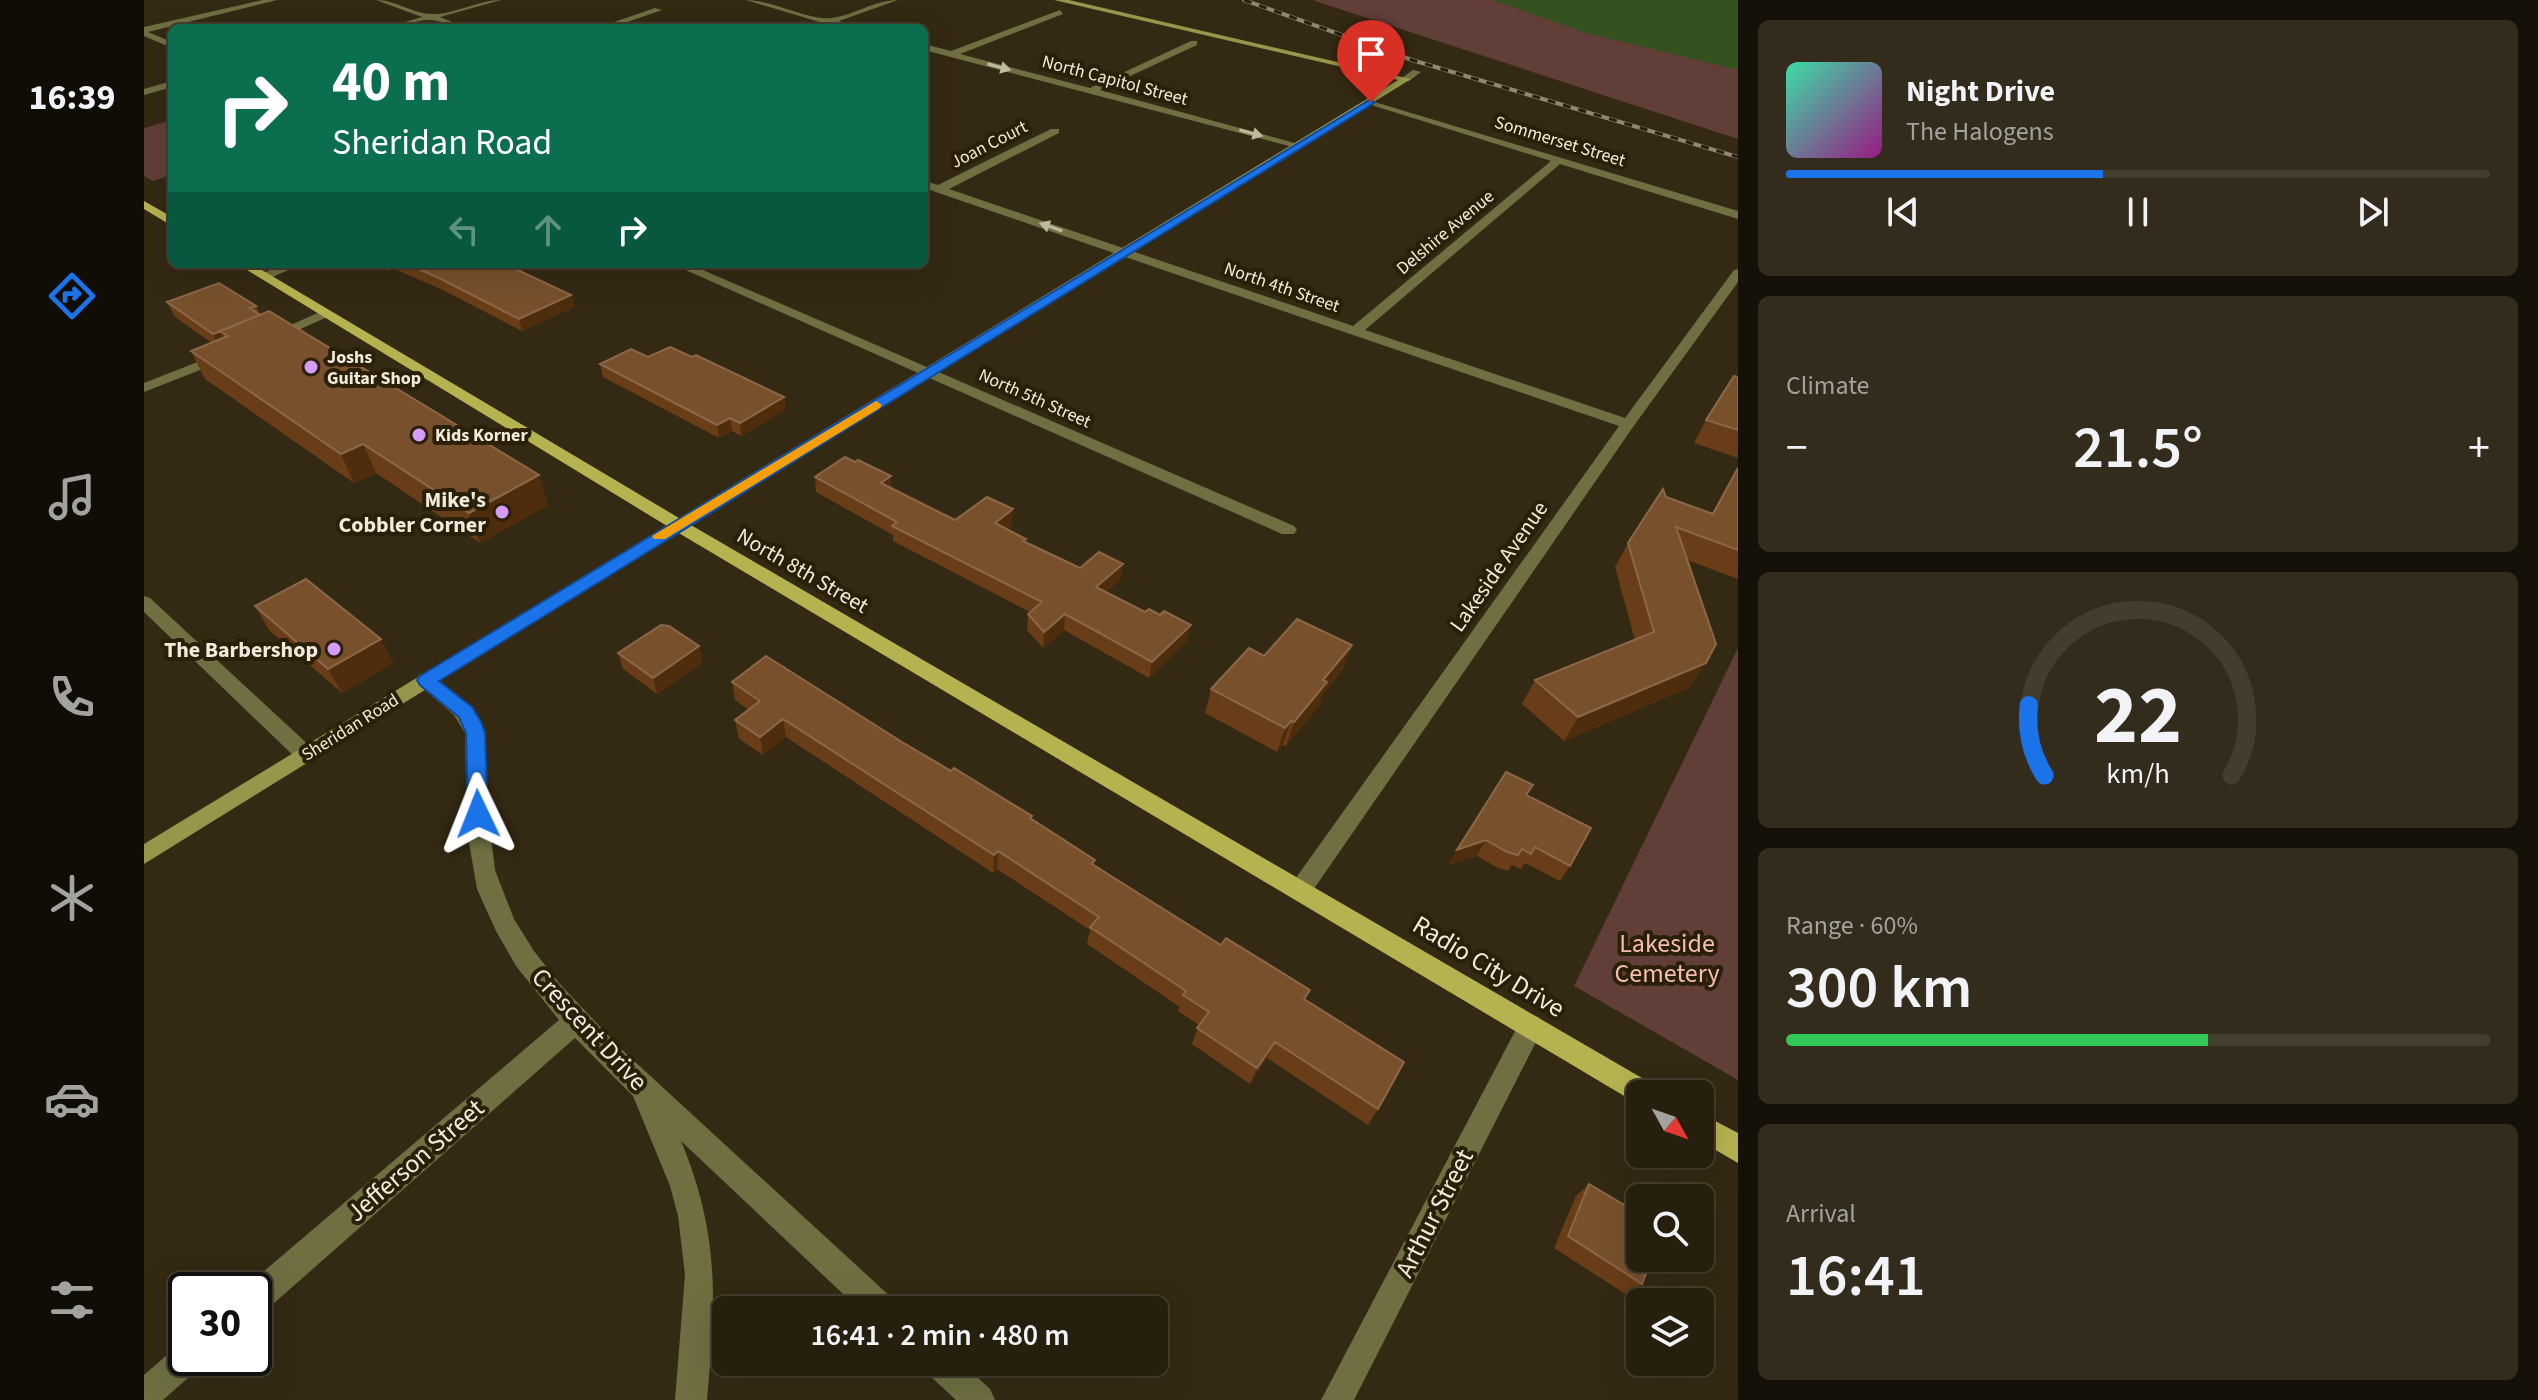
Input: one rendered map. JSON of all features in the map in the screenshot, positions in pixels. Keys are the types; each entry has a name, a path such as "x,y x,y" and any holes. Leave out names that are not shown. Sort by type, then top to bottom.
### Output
{"main road":[{"path":"1058,0 1217,36"},
{"path":"1128,5 1217,36"},
{"name":"Sheridan Road","path":"144,855 1411,76 1217,36"},
{"path":"144,204 168,219"},
{"name":"North 8th Street","path":"250,268 678,525 1301,889"},
{"name":"Radio City Drive","path":"1301,889 1626,1083"},
{"path":"1714,1134 1738,1149"}],"street":[{"path":"176,24 273,0"},
{"path":"380,0 451,24"},
{"path":"404,24 497,0"},
{"path":"750,0 837,24"},
{"path":"829,22 894,0"},
{"path":"614,24 658,10"},
{"path":"952,54 1060,12"},
{"path":"144,32 168,26"},
{"path":"144,32 168,43"},
{"path":"1090,91 1194,43"},
{"name":"North Capitol Street","path":"928,48 1297,145"},
{"path":"144,92 168,85"},
{"name":"Sommerset Street","path":"1371,102 1738,215"},
{"name":"Joan Court","path":"939,189 1055,131"},
{"name":"Delshire Avenue","path":"1355,331 1558,160"},
{"name":"North 4th Street","path":"928,185 1628,424"},
{"path":"263,276 285,268"},
{"name":"North 5th Street","path":"687,268 1288,530"},
{"name":"Lakeside Avenue","path":"1301,889 1738,273"},
{"path":"263,340 327,314"},
{"path":"144,388 236,350"},
{"path":"144,602 306,755"},
{"name":"Crescent Drive","path":"426,680 466,712 475,733 478,841 489,888 519,952 577,1020 632,1077 867,1296"},
{"name":"Jefferson Street","path":"272,1284 577,1020"},
{"name":"Arthur Street","path":"1337,1400 1531,1026"},
{"path":"632,1077 661,1126 690,1194 698,1232 701,1274 691,1400"},
{"path":"144,1396 168,1375"},
{"path":"953,1376 979,1400"}],"green space":[{"path":"1312,0 1738,0 1738,139"},
{"path":"168,121 168,176 153,181 144,176 144,128"},
{"name":"Lakeside Cemetery","path":"1738,648 1738,1080 1574,986"}],"shaded area":[{"path":"1493,0 1738,0 1738,70 1586,33"}],"building":[{"path":"416,268 514,268 571,295 519,319"},
{"path":"219,283 256,306 250,308 260,315 213,334 167,302"},
{"path":"269,311 539,475 469,513 363,444 341,454 191,351 228,336 220,331"},
{"path":"670,347 692,357 696,355 784,397 740,423 730,418 717,425 600,364 631,349 648,357"},
{"path":"1734,376 1738,377 1738,430 1706,420"},
{"path":"845,457 891,476 881,483 955,520 987,497 1013,509 995,523 1026,539 1023,541 1080,568 1099,552 1123,564 1096,587 1145,612 1149,609 1160,615 1164,611 1191,625 1152,662 1065,614 1044,632 1028,614 1042,602 892,526 897,522 815,477"},
{"path":"1738,468 1738,550 1676,527 1716,644 1706,663 1578,717 1535,680 1654,632 1628,543 1663,489 1666,497 1713,514"},
{"path":"306,579 381,639 328,669 255,606"},
{"path":"1297,619 1352,645 1294,722 1291,721 1285,728 1211,689 1249,648 1264,656"},
{"path":"661,625 669,626 699,646 653,678 618,653"},
{"path":"766,656 902,742 951,771 954,768 1032,816 1030,818 1095,860 1092,864 1221,945 1226,938 1310,990 1304,999 1404,1062 1378,1109 1275,1042 1257,1068 1197,1028 1209,1012 1183,995 1186,991 1090,927 1099,917 998,851 994,855 783,719 760,737 735,720 760,701 732,682"},
{"path":"1506,772 1533,785 1526,795 1591,828 1570,866 1535,847 1531,854 1522,849 1518,855 1486,840 1457,850"},
{"path":"1589,1184 1626,1206 1626,1272 1647,1272 1642,1284 1568,1236"}],"railway":[{"path":"1244,0 1412,60 1738,157"}],"slow traffic":[{"path":"660,536 876,405"}],"place":[{"name":"Joshs Guitar Shop","path":"311,367"},
{"name":"Kids Korner","path":"419,435"},
{"name":"Mike's Cobbler Corner","path":"502,512"},
{"name":"The Barbershop","path":"334,649"}],"route":[{"path":"478,814 472,722 466,712 426,680 1371,102"}]}
